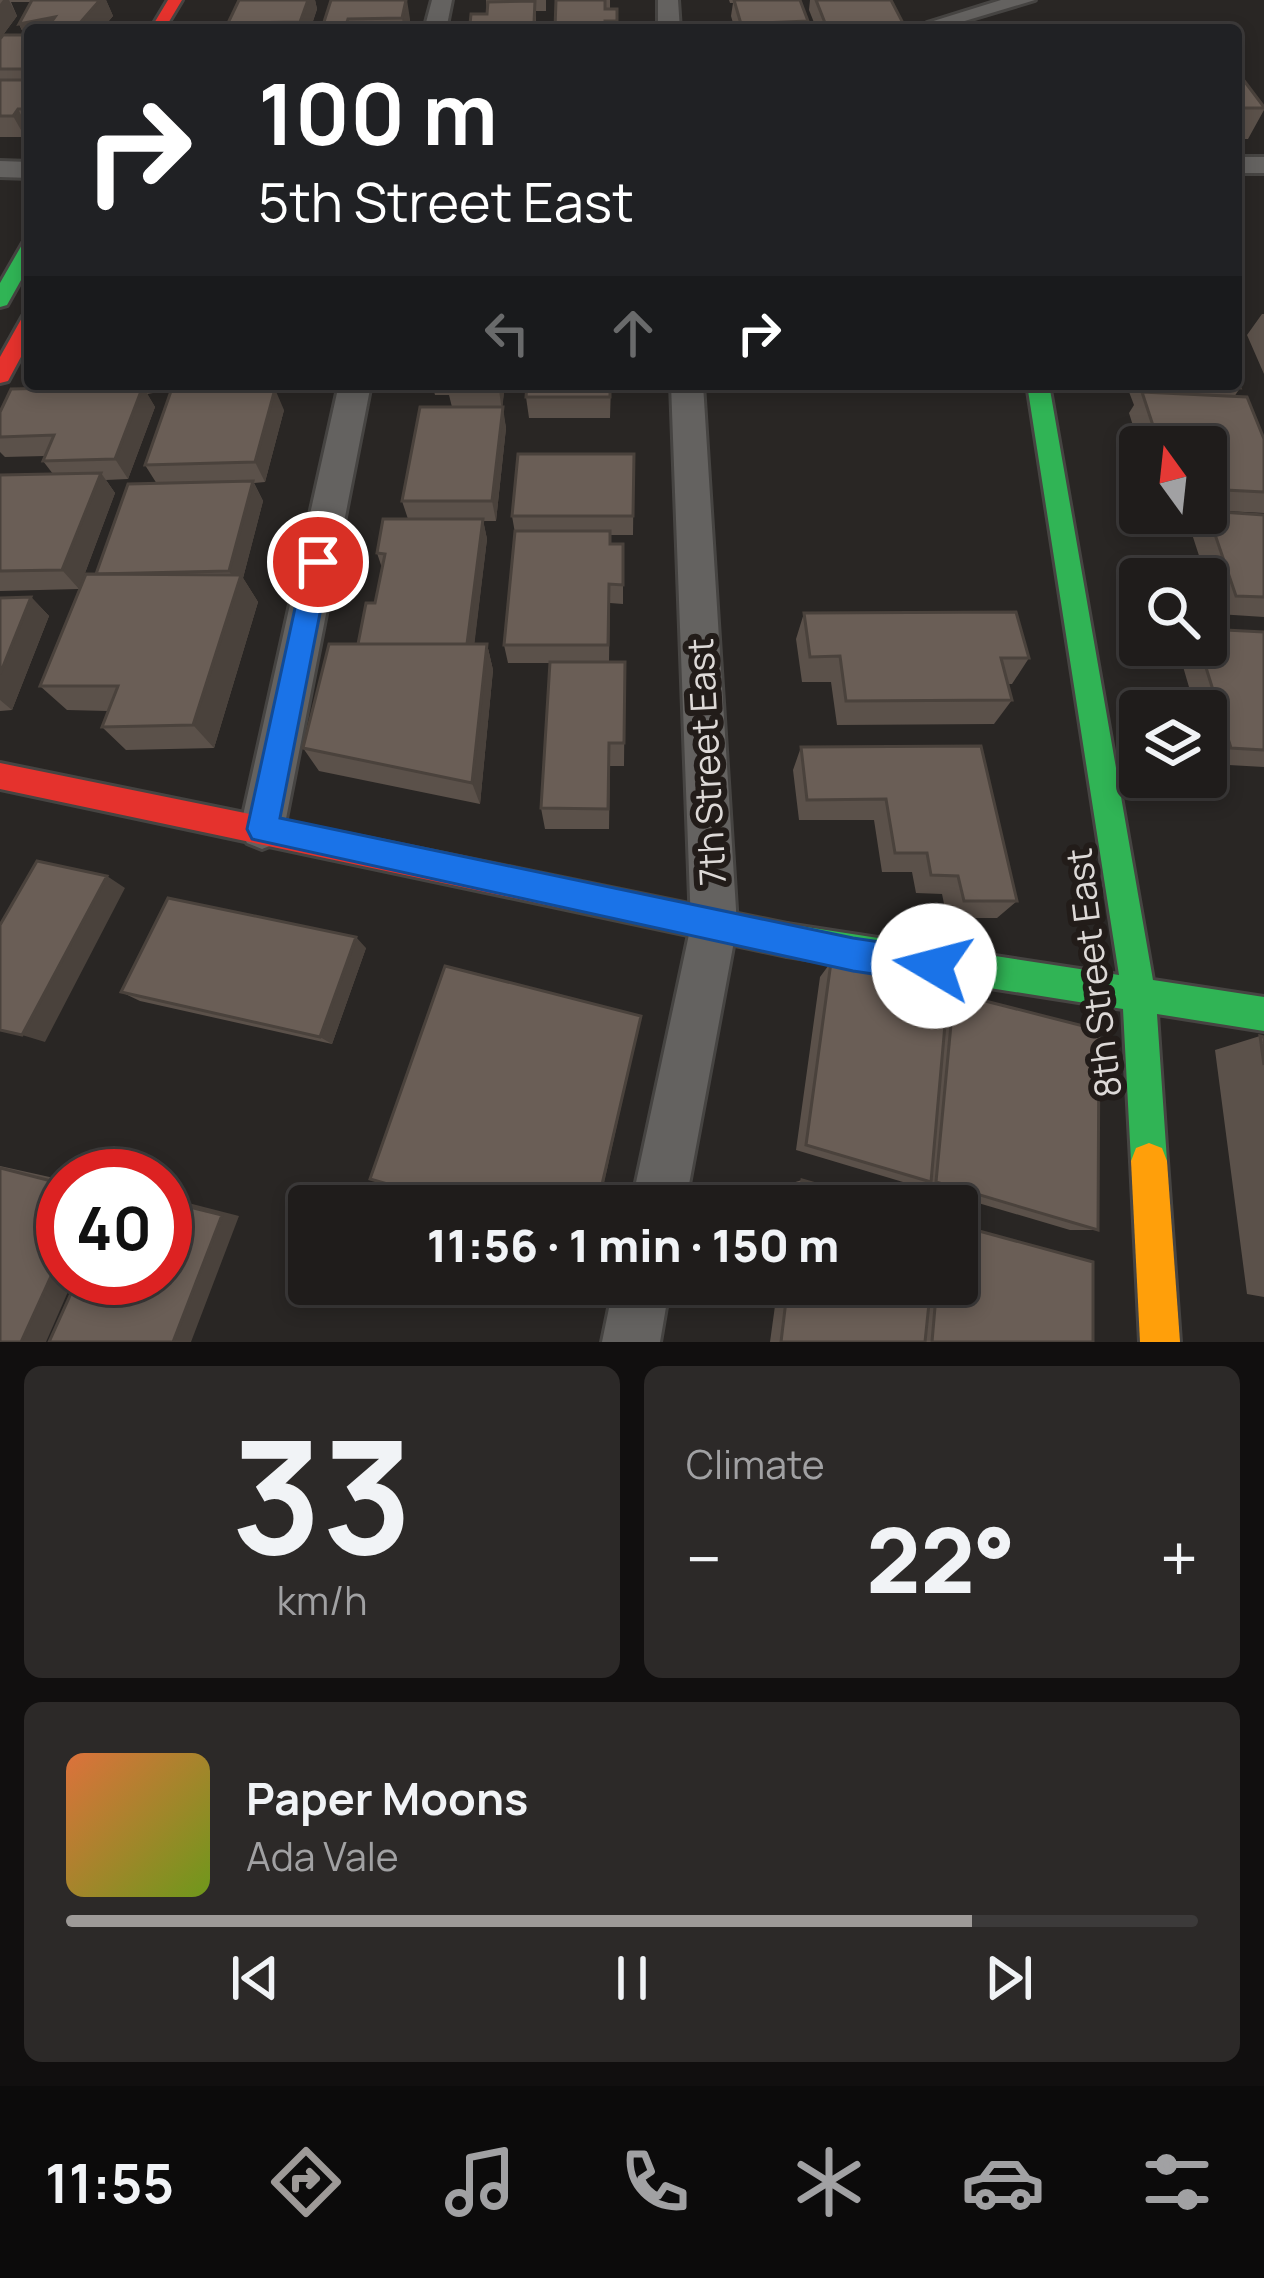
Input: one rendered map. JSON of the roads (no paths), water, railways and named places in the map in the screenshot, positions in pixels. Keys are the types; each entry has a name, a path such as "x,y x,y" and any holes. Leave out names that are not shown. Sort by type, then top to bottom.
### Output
{"street":[{"path":"949,24 1024,0"},
{"path":"0,301 24,258"},
{"path":"0,376 24,332"},
{"path":"262,829 354,390"},
{"name":"7th Street East","path":"662,1185 714,926 687,390"},
{"name":"8th Street East","path":"1039,390 1139,997 1160,1342"},
{"path":"0,776 853,954 1264,1014"},
{"path":"631,1342 638,1305"}]}
